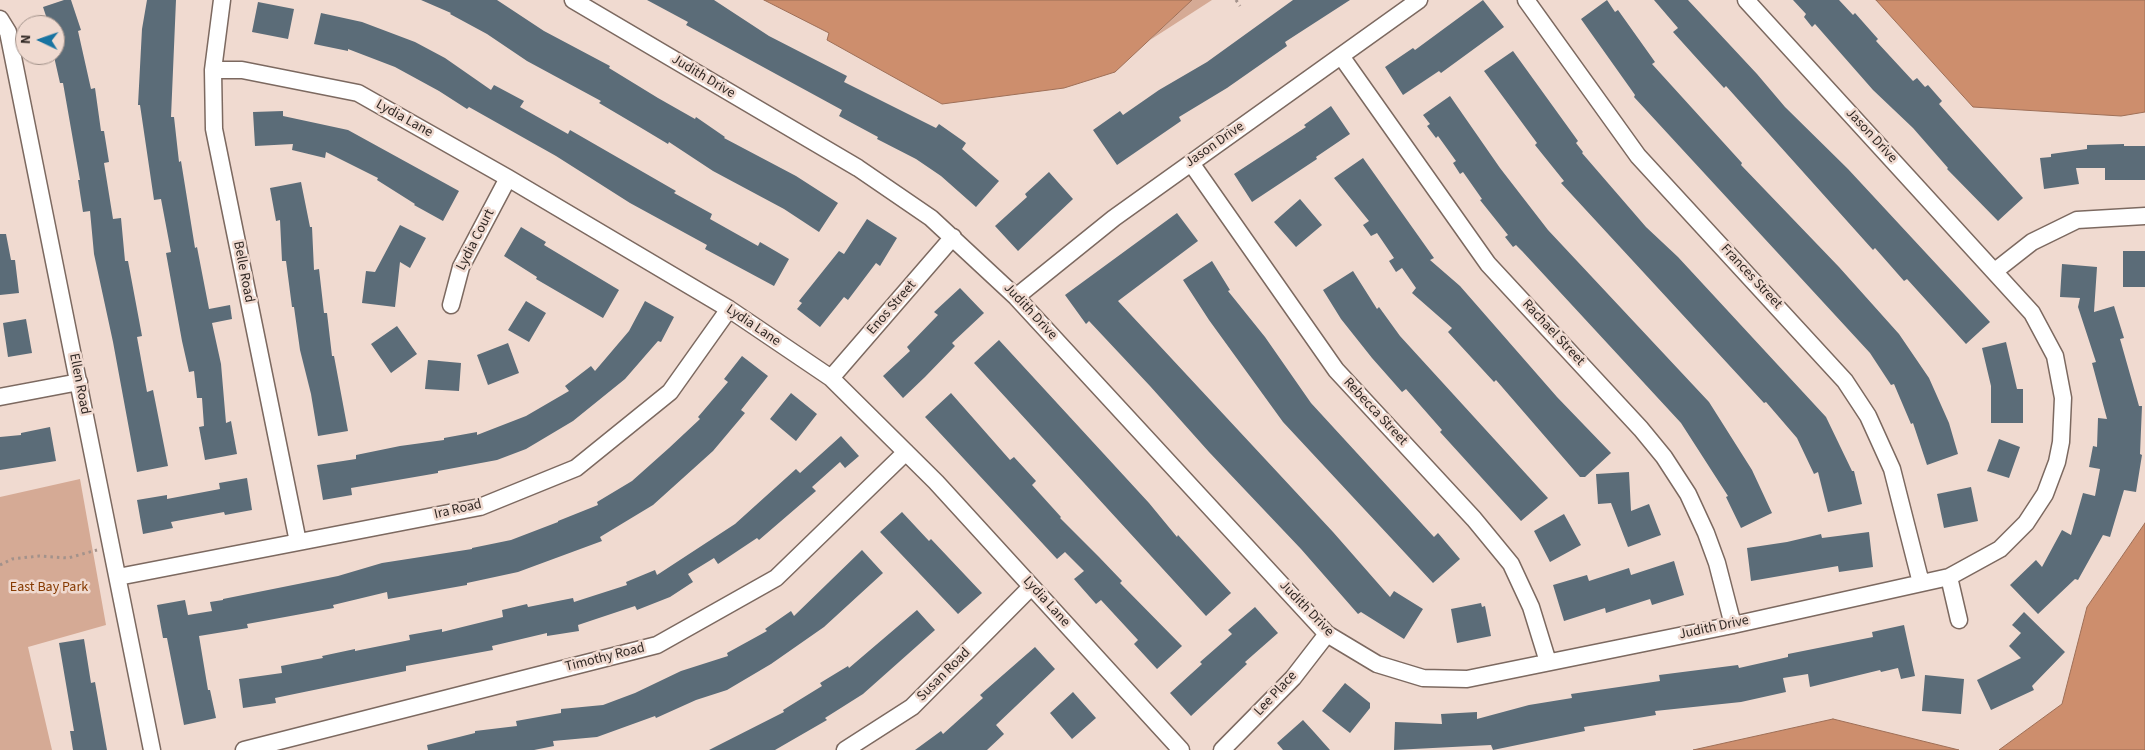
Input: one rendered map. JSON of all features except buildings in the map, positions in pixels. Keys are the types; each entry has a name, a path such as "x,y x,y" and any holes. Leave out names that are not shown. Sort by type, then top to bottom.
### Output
{"street":[{"name":"Belle Road","path":"222,0 213,70 214,129 298,542"},
{"name":"Judith Drive","path":"572,0 858,168 914,205 952,237 1016,297 1327,634 1377,664 1423,678 1467,679 1733,625 1949,577 2000,549 2026,524 2045,494 2057,462 2061,442 2063,398 2055,356 2032,313 1995,271"},
{"name":"Jason Drive","path":"1016,297 1114,218 1419,0"},
{"name":"Frances Street","path":"1526,0 1638,156 1845,381 1868,416 1892,469 1921,583"},
{"name":"Jason Drive","path":"1746,0 1995,271"},
{"name":"Ellen Road","path":"0,19 8,32 152,750"},
{"name":"Rachael Street","path":"1341,56 1488,264 1641,429 1664,457 1688,494 1706,533 1717,563 1733,625"},
{"name":"Lydia Lane","path":"213,70 242,70 358,93 508,178 729,309 831,378 906,452 1181,750"},
{"name":"Rebecca Street","path":"1191,163 1336,370 1474,519 1511,564 1531,607 1548,662"},
{"name":"Lydia Court","path":"451,305 460,267 508,178"},
{"path":"1995,271 2032,242 2077,220 2145,216"},
{"name":"Enos Street","path":"831,378 952,237"},
{"name":"Ira Road","path":"118,577 480,507 576,468 670,392 729,309"},
{"path":"0,397 79,382"},
{"name":"Timothy Road","path":"244,750 657,645 776,578 906,452"},
{"path":"1949,577 1960,620"},
{"name":"Susan Road","path":"846,750 912,707 1031,587"},
{"name":"Lee Place","path":"1228,748 1293,678 1327,634"}],"path":[{"path":"1236,0 1240,6"},
{"path":"0,565 12,559 21,558 68,558 111,545"}],"green space":[{"path":"1192,0 1212,0 1150,40"},
{"name":"East Bay Park","path":"80,479 106,625 28,647 52,750 0,750 0,497"}],"shaded area":[{"path":"764,0 1192,0 1115,72 1064,88 942,104 827,40 829,33"},
{"path":"1876,0 2145,0 2145,112 2121,116 1973,107"},
{"path":"2145,523 2145,750 1999,750 2062,704 2087,607"},
{"path":"1833,719 1959,750 1693,750"}]}
